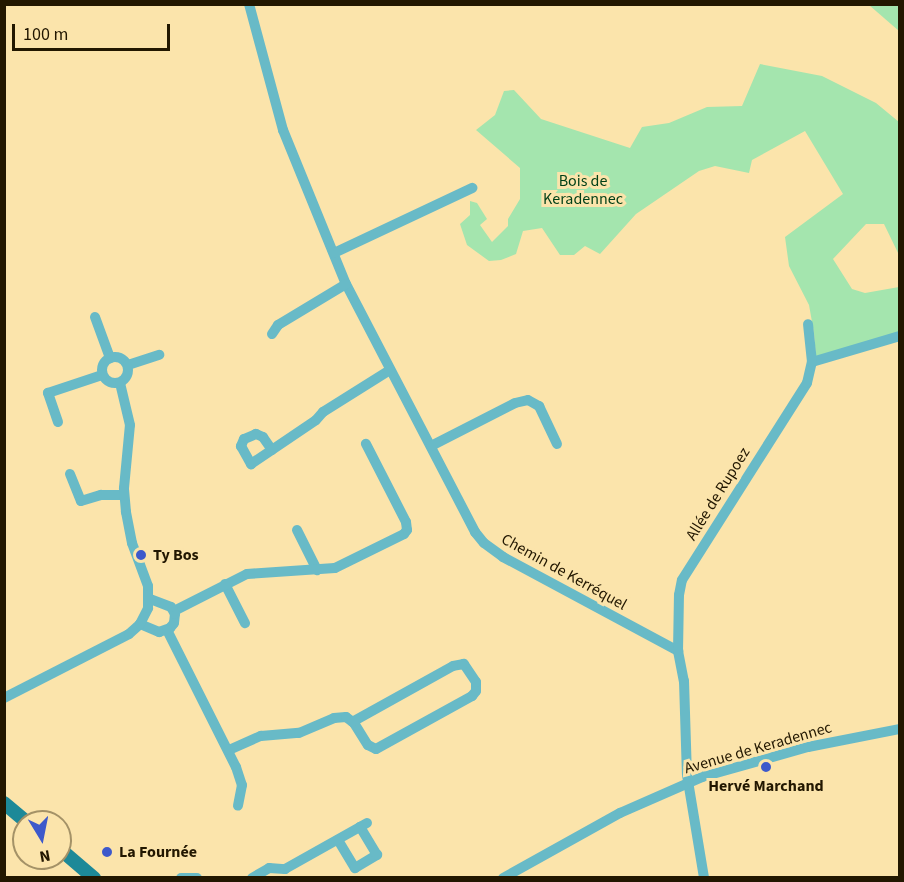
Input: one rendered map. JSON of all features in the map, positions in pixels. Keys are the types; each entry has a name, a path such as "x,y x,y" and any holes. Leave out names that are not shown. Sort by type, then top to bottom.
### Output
{"main road":[{"path":"72,859 94,878"},
{"path":"72,867 85,878"}],"street":[{"name":"Chemin de Kerréquel","path":"249,4 283,130 346,284 472,527 488,546 546,581 678,651"},
{"path":"334,253 472,188"},
{"path":"272,334 278,325 346,284"},
{"path":"95,317 110,358"},
{"name":"Allée de Rupoez","path":"678,651 679,595 682,580 807,383 812,362 808,324"},
{"path":"812,362 900,336"},
{"path":"128,365 159,355"},
{"path":"118,357 128,365 129,374 120,383 108,382 102,375 104,363 110,358 118,357"},
{"path":"272,450 316,420 323,412 390,370"},
{"path":"58,422 48,393 102,375"},
{"path":"4,698 118,640 140,624 150,598 146,578 130,537 124,495 130,425 120,383"},
{"path":"431,446 515,403 528,400 539,406 557,444"},
{"path":"174,610 251,573 317,570 348,564 404,534 407,530 406,522 366,444"},
{"path":"70,474 81,501 101,495 124,495"},
{"path":"297,530 317,570"},
{"path":"225,584 245,623"},
{"path":"140,624 159,632 167,630 174,623 174,610 168,604 150,598"},
{"path":"167,630 229,750 242,784 238,806"},
{"path":"678,651 684,681 689,782 704,878"},
{"path":"229,750 261,736 299,734 333,718 346,717 368,745 376,749 472,696 476,691 476,682 464,664 453,666 352,722"},
{"name":"Avenue de Keradennec","path":"503,878 620,813 689,782 808,747 900,729"},
{"path":"252,878 269,868 285,869 363,825 377,855 355,868 338,840"},
{"path":"181,878 197,878"}],"green space":[{"path":"869,5 899,5 899,31"},
{"name":"Bois de Keradennec","path":"760,64 822,76 876,103 899,122 899,255 884,224 866,224 833,259 852,289 865,293 899,287 899,332 816,357 809,305 789,266 785,237 843,194 805,131 752,160 749,173 715,166 699,171 636,214 600,254 585,246 574,255 560,255 542,228 523,231 516,254 501,260 489,261 467,245 460,224 470,215 470,201 477,203 487,219 480,225 492,242 508,226 508,219 520,199 520,168 476,130 495,115 504,91 514,90 541,119 630,148 642,127 669,123 707,107 742,106"}],"place":[{"name":"Ty Bos","path":"141,555"},
{"name":"Hervé Marchand","path":"766,767"},
{"name":"La Fournée","path":"107,852"}]}
